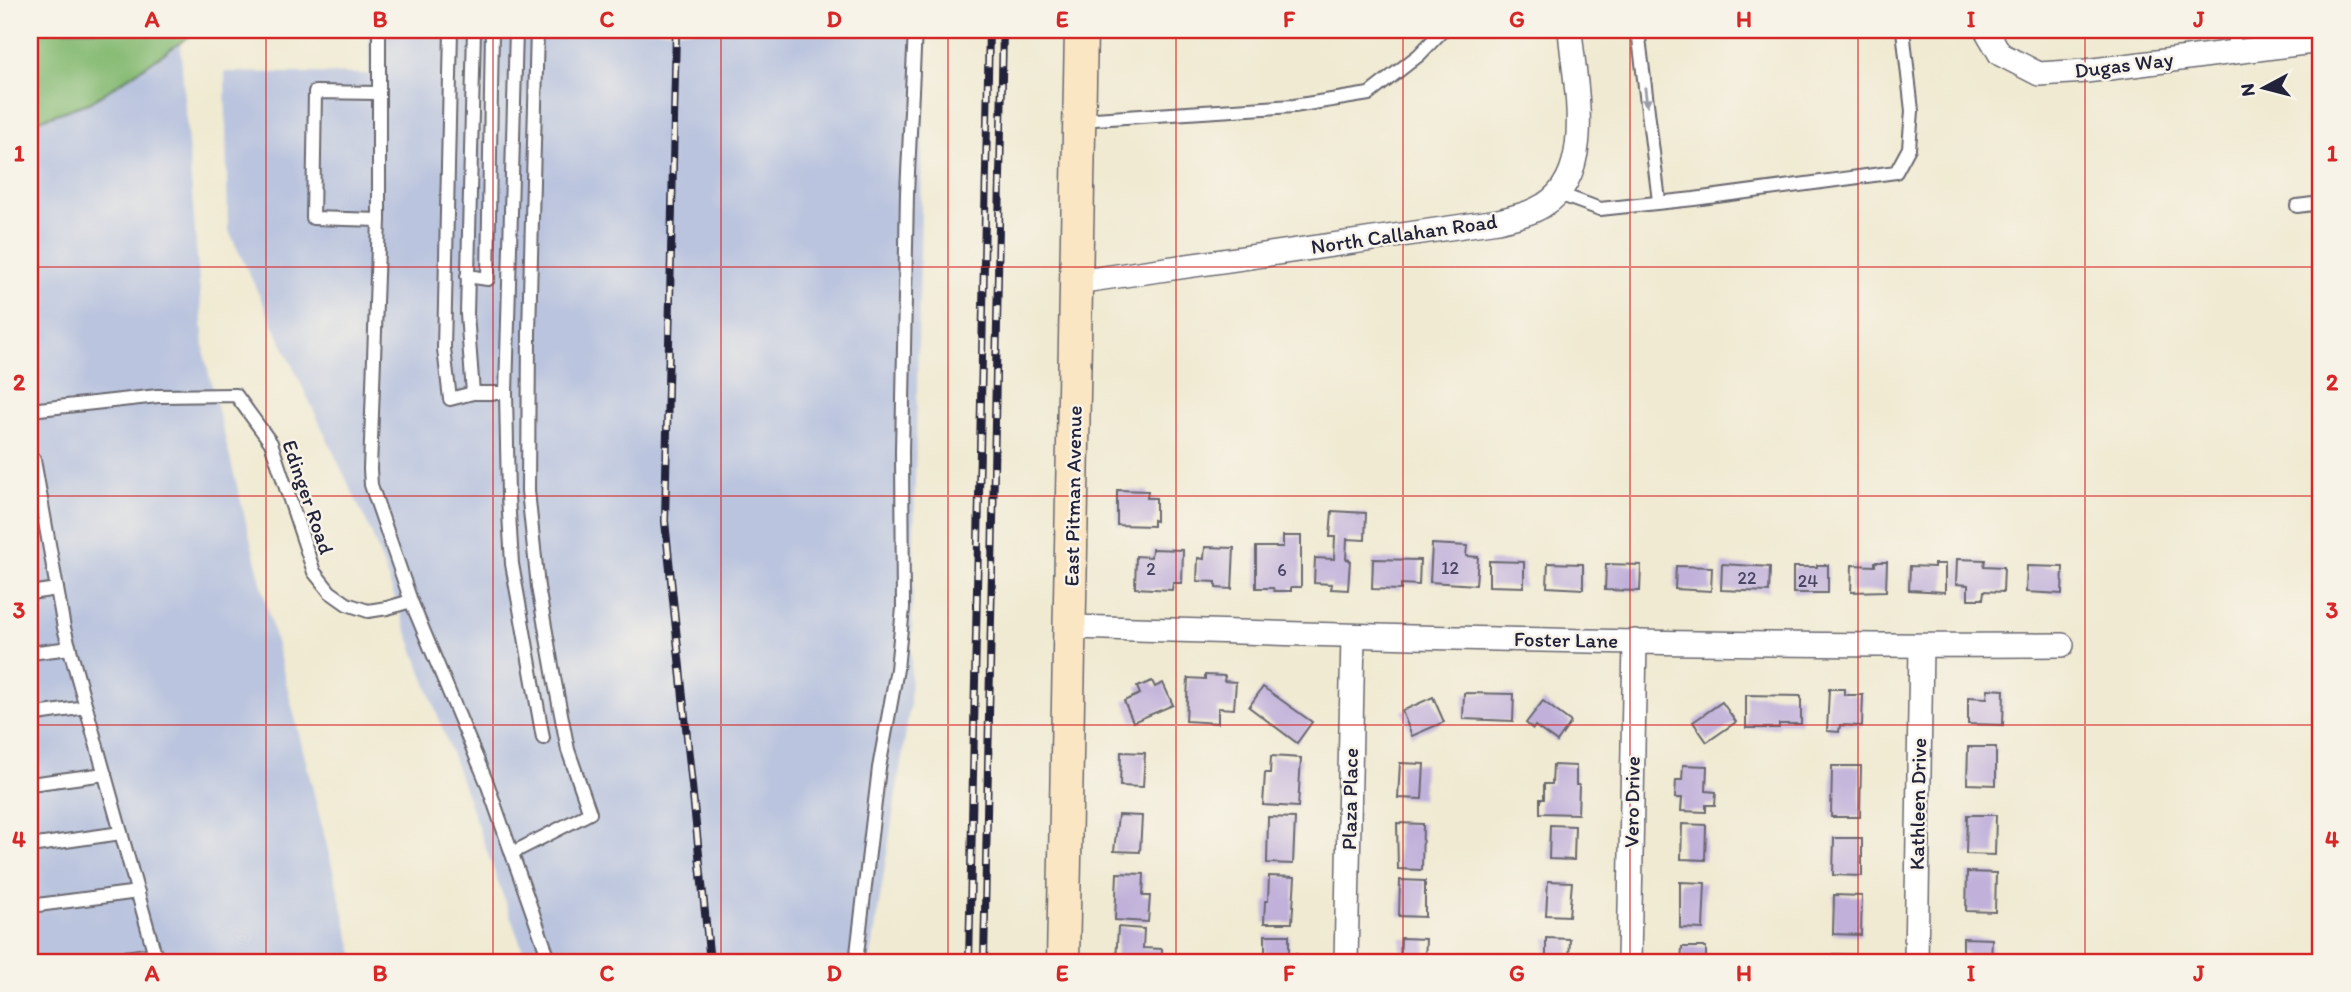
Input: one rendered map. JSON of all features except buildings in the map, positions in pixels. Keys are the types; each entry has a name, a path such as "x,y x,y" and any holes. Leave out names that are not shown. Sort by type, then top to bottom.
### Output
{"street":[{"name":"East Pitman Avenue","path":"1063,962 1081,30"},
{"path":"1559,194 1573,171 1579,138 1570,30"},
{"name":"Dugas Way","path":"1986,30 2000,54 2039,74 2086,71 2234,41 2321,41"},
{"name":"North Callahan Road","path":"1076,282 1498,221 1524,215 1544,206 1559,194"},
{"name":"Foster Lane","path":"1071,626 1353,636 1921,646 2062,645"},
{"name":"Plaza Place","path":"1346,962 1353,636"},
{"name":"Vero Drive","path":"1629,962 1635,641"},
{"name":"Kathleen Drive","path":"1916,962 1921,646"}],"lane":[{"path":"379,30 379,220 371,485 411,601 487,783 550,962"},
{"path":"451,30 444,349 450,399 473,393 506,393"},
{"path":"473,393 467,276 474,30"},
{"path":"467,276 488,279 492,30"},
{"path":"516,30 506,393 508,496 512,564 543,738"},
{"path":"512,853 590,813 568,750 555,683 537,587 528,491 529,332 537,30"},
{"path":"856,962 879,768 897,669 903,608 902,464 907,193 915,30"},
{"path":"1079,120 1294,106 1369,94 1419,55 1443,30"},
{"path":"1638,30 1659,201"},
{"path":"1559,194 1600,209 1896,172 1909,148 1912,111 1903,30"},
{"path":"378,93 315,92 313,218 379,220"},
{"path":"2297,206 2321,203"},
{"name":"Edinger Road","path":"30,410 158,396 236,395 271,443 314,572 330,592 347,604 368,611 411,601"},
{"path":"30,460 34,460 70,648 156,958 94,962"},
{"path":"30,593 57,589"},
{"path":"30,653 70,648"},
{"path":"30,715 86,707"},
{"path":"30,784 105,774"},
{"path":"30,846 121,833"},
{"path":"30,906 138,892"}],"shaded area":[{"path":"30,30 179,30 205,358 356,962 30,962"},
{"path":"369,30 925,30 910,706 870,962 527,962 371,532 228,229 225,72 369,74"}],"green space":[{"path":"30,30 199,30 91,102 30,123"}],"railway":[{"path":"676,30 665,521 710,962"},
{"path":"969,962 989,30"},
{"path":"984,962 1003,30"}]}
